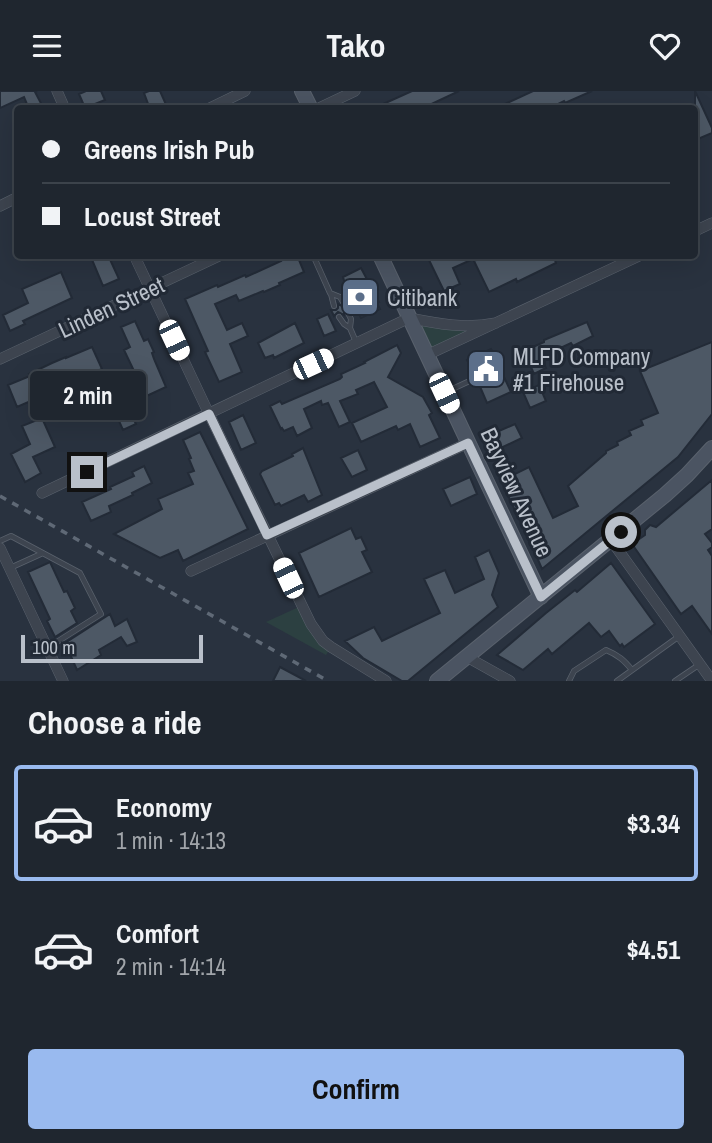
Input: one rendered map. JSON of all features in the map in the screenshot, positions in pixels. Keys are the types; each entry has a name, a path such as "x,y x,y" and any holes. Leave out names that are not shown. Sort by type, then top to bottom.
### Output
{"street":[{"path":"216,105 245,91"},
{"path":"325,105 355,91"},
{"path":"136,259 302,608 317,634 331,647 386,681"},
{"name":"Linden Street","path":"0,359 213,259"},
{"name":"Bayview Avenue","path":"382,259 541,597"},
{"path":"427,355 632,259"},
{"path":"42,493 409,318 457,326 496,323"},
{"path":"191,571 468,443"},
{"path":"437,681 611,540 687,475 712,447"},
{"path":"611,540 712,681"},
{"path":"0,548 63,681"},
{"path":"467,657 510,681"}],"lane":[{"path":"315,259 334,306"},
{"path":"330,293 340,297 343,302"},
{"path":"348,313 351,319 350,328"},
{"path":"339,317 350,328 357,343"},
{"path":"444,393 476,378"},
{"path":"0,541 10,536 80,573 101,614 47,648"},
{"path":"10,568 43,553"},
{"path":"617,681 680,636"},
{"path":"569,681 573,671 606,650 617,655 632,670"},
{"path":"676,681 700,664"}],"green space":[{"path":"409,318 481,326 427,355"},
{"path":"301,606 331,647 326,655 266,622"}],"building":[{"path":"0,91 37,91 35,92 42,105 27,105 24,97 0,108"},
{"path":"101,91 105,100 84,105 79,94"},
{"path":"160,91 166,105 148,105 144,93"},
{"path":"412,91 459,91 429,105 381,105"},
{"path":"533,91 592,91 556,105 503,105"},
{"path":"695,91 712,128 712,133 698,139 698,105 695,105"},
{"path":"92,259 110,259 119,279 103,286"},
{"path":"280,259 299,259 304,272 239,301 236,295 215,304 227,330 242,323 248,336 230,344 242,372 219,382 185,299 281,261"},
{"path":"473,259 453,268 460,284 444,291 429,260"},
{"path":"554,259 556,263 489,292 474,261"},
{"name":"Citibank","path":"361,268 380,309 361,318 357,309 352,311 349,308 344,310 344,315 338,312 334,316 331,310 336,310 338,304 344,307 348,303 343,293 347,291 343,277"},
{"path":"61,272 72,298 23,321 25,324 10,331 3,315 28,303 22,289"},
{"path":"328,314 336,331 324,336 317,319"},
{"path":"135,321 144,341 148,339 166,387 127,405 136,424 123,430 110,401 123,395 117,381 135,373 124,350 130,347 121,327"},
{"path":"587,322 593,336 541,357 546,368 534,374 524,351"},
{"path":"295,323 304,343 274,358 273,355 265,358 258,343"},
{"path":"712,342 712,414 678,457 542,569 501,481 529,467 553,518 578,506 568,486 606,451 618,445 617,442 631,435 629,431 643,425 641,420 658,413 640,371"},
{"path":"397,345 401,353 388,377 423,397 432,413 429,415 440,438 420,447 410,424 398,430 396,426 361,442 352,423 387,407 374,382 356,390 358,394 340,401 350,422 339,427 328,403 322,405 321,401 304,409 312,428 297,436 293,427 284,431 281,429 270,406 280,401 282,404 340,379 341,374"},
{"path":"92,347 102,369 88,375 87,371 67,379 75,396 57,405 49,393 17,407 8,385"},
{"name":"MLFD Company #1 Firehouse","path":"491,349 511,392 487,403 478,382 481,377 474,374 467,360"},
{"path":"539,385 546,401 530,408 523,392"},
{"path":"243,415 256,443 241,450 229,422"},
{"path":"42,418 55,447 33,457 41,473 25,482 11,454 30,444 22,426"},
{"path":"515,424 522,438 490,453 483,438"},
{"path":"200,432 248,529 183,561 178,550 160,558 114,534 162,509 158,499 193,484 188,473 194,471 183,440"},
{"path":"303,448 322,495 308,502 304,495 281,506 279,503 275,505 260,474"},
{"path":"358,450 367,470 352,477 341,458"},
{"path":"144,466 152,483 109,506 111,512 91,521 82,502 134,476 132,472"},
{"path":"470,477 477,494 451,506 443,489"},
{"path":"712,480 712,529 705,534 712,543 708,550 712,556 712,634 692,606 681,614 632,544 645,535 645,530 650,525 656,527"},
{"path":"351,528 356,539 361,537 367,550 362,552 372,572 319,597 299,553"},
{"path":"489,550 499,573 492,595 498,607 408,681 402,681 363,658 345,641 374,627 382,641 440,613 424,579 445,570 455,593 484,579 475,557"},
{"path":"50,562 75,608 71,611 77,623 55,637 47,621 50,619 28,572"},
{"path":"611,563 655,624 624,647 622,644 620,646 609,631 601,637 589,623 552,654 548,649 523,670 497,655 546,613 575,590 577,592"},
{"path":"110,614 115,626 127,619 137,642 127,646 121,637 99,650 101,655 77,670 65,643"},
{"path":"280,667 306,681 273,681"}],"railway":[{"path":"0,496 328,681"}],"place":[{"name":"Citibank","path":"360,297"},
{"name":"MLFD Company #1 Firehouse","path":"486,369"}],"route":[{"path":"87,472 209,414 267,535 468,443 541,597 621,532"}]}
